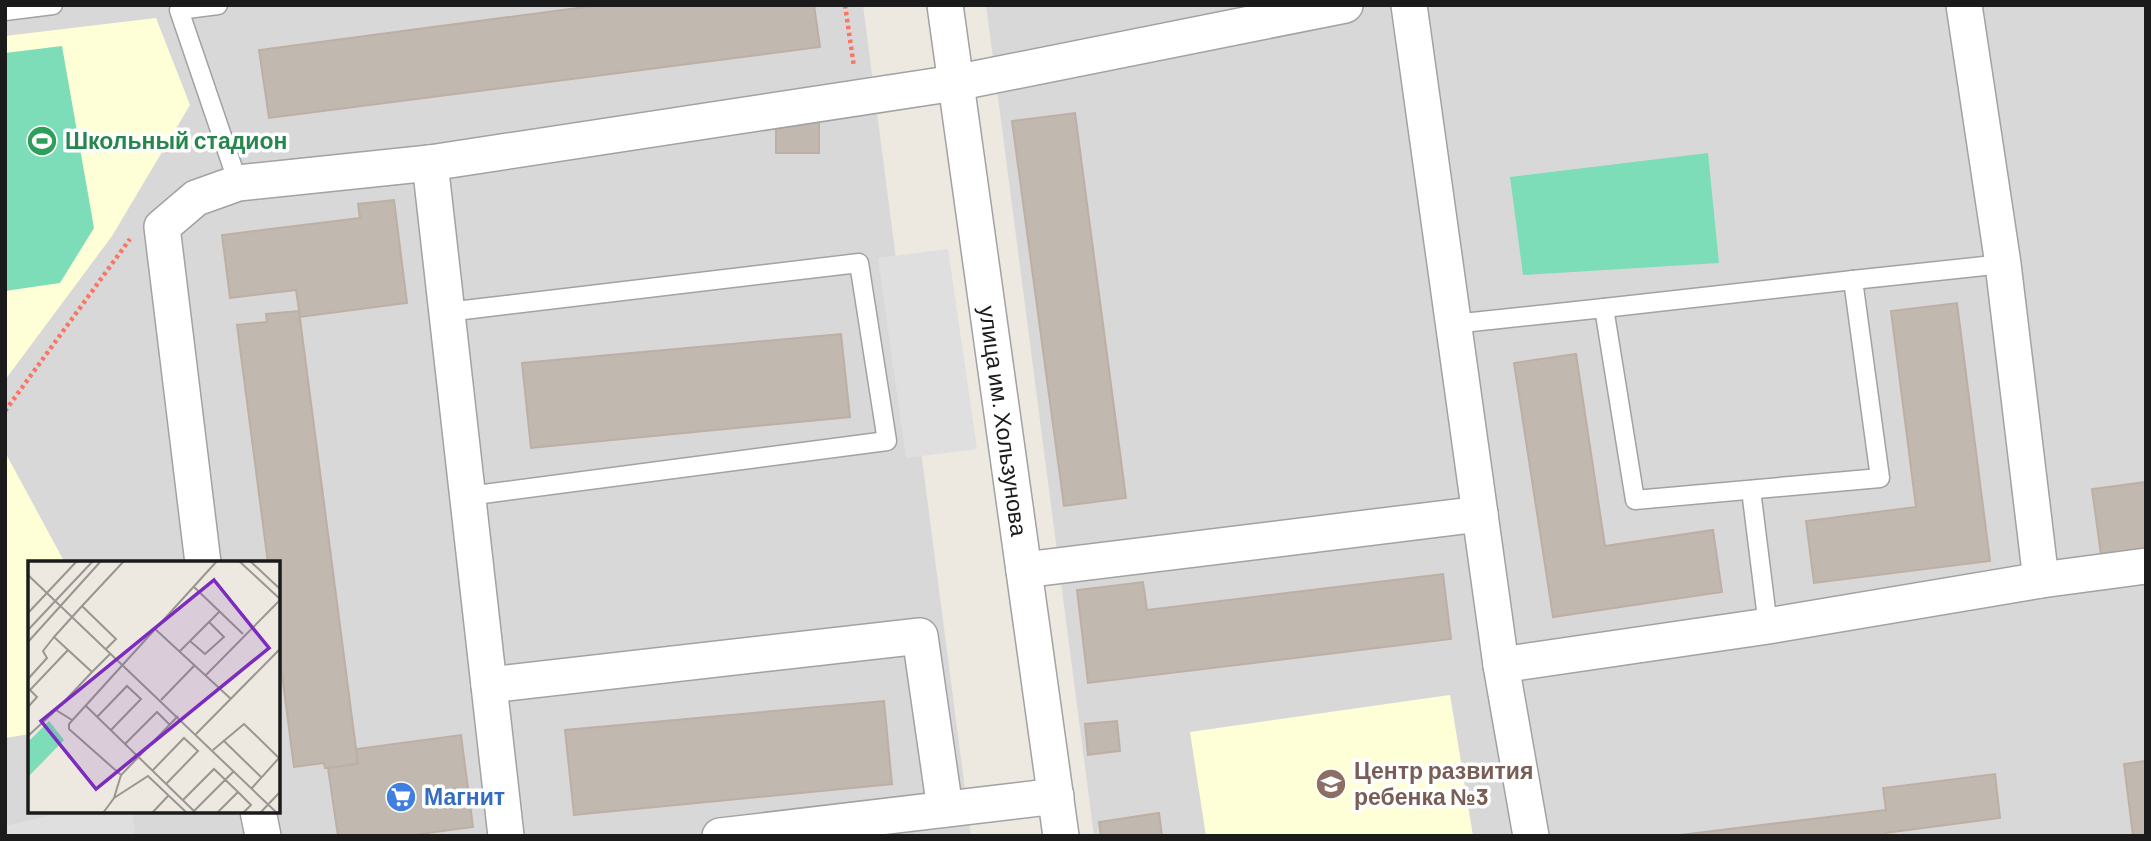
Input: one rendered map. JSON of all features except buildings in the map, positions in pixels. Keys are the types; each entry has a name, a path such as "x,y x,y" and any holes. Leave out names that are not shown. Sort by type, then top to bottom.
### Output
{"street":[{"name":"улица им. Хользунова","path":"945,5 1061,836"},
{"path":"203,561 162,228 196,198 238,183 430,163 955,83 1345,5"},
{"path":"1409,5 1501,665 1531,836"},
{"path":"1964,5 2003,264 2041,580"},
{"path":"430,163 506,836"},
{"path":"1024,570 1480,514"},
{"path":"1501,665 2146,566"},
{"path":"489,685 920,636 944,809"},
{"path":"720,836 1056,796"},
{"path":"258,813 263,836"}],"lane":[{"path":"5,11 53,5"},
{"path":"218,5 174,8 238,183"},
{"path":"447,312 859,263 887,440 468,496"},
{"path":"1454,324 2003,264"},
{"path":"1604,308 1635,500 1880,478 1853,280"},
{"path":"1751,490 1768,626"}],"path":[{"path":"845,5 859,98"},
{"path":"5,411 132,237 162,228"}],"shaded area":[{"path":"5,5 863,5 971,836 5,836"},
{"path":"986,5 2146,5 2146,836 1094,836"},
{"path":"156,18 190,105 112,236 5,380 5,36"},
{"path":"948,249 977,449 906,458 878,258"},
{"path":"5,452 64,561 28,561 28,734 5,738"},
{"name":"Центр развития ребенка №3","path":"1450,695 1473,836 1206,836 1190,732"},
{"path":"60,813 132,813 135,836 5,836 5,826"}],"green space":[{"name":"Школьный стадион","path":"62,46 94,228 60,283 5,291 5,53"},
{"path":"1708,153 1719,263 1523,275 1510,177"}],"place":[{"name":"Школьный стадион","path":"42,141"},
{"name":"Центр развития ребенка №3","path":"1331,784"},
{"name":"Магнит","path":"401,797"}]}
